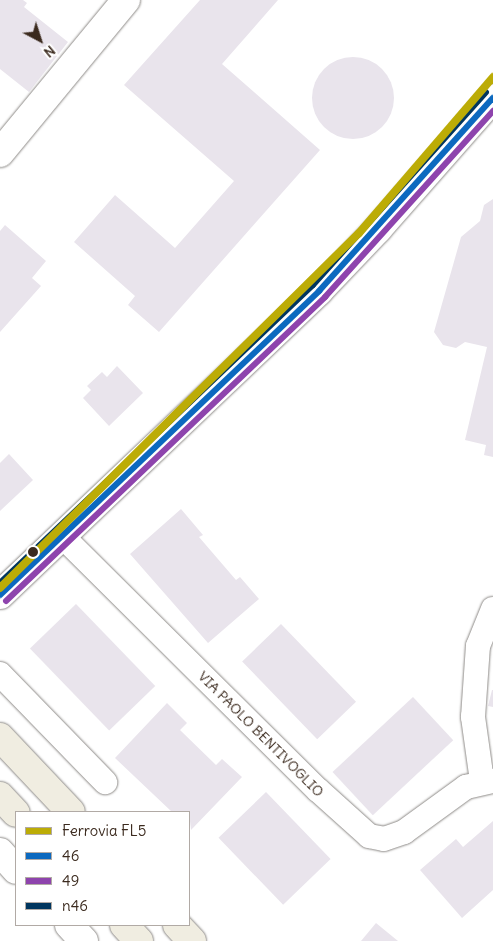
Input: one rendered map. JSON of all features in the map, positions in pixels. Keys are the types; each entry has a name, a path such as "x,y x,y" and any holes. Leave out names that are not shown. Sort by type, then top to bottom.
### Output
{"main road":[{"path":"0,737 70,811"},
{"path":"0,796 15,812"},
{"path":"125,926 139,941"},
{"path":"178,926 192,941"}],"street":[{"path":"0,154 126,0"},
{"path":"0,596 319,291 378,230 493,98"},
{"name":"VIA PAOLO BENTIVOGLIO","path":"62,536 318,790 369,836 384,839 404,832 461,790 488,781 474,708 478,646 493,609"},
{"path":"0,674 105,782"},
{"path":"0,852 15,869"},
{"path":"70,926 84,941"}],"building":[{"path":"0,0 23,0 27,3 24,7 68,42 29,92 0,69"},
{"path":"200,0 278,0 222,64 320,150 159,332 128,305 135,296 74,242 115,195 175,248 234,181 124,85"},
{"path":"353,57 369,60 382,69 391,82 394,98 391,114 382,127 369,136 353,139 337,136 324,127 315,114 312,98 315,82 324,69 337,60"},
{"path":"493,199 493,457 484,455 486,445 465,440 487,347 465,342 456,348 443,345 434,332 461,237 480,221 484,205"},
{"path":"5,225 46,261 32,278 41,286 0,332 0,231"},
{"path":"117,366 143,393 109,426 83,398 91,390 87,386 102,372 107,377"},
{"path":"9,454 33,480 0,511 0,463"},
{"path":"181,509 203,535 199,537 236,580 240,577 259,599 208,643 130,554"},
{"path":"76,604 155,686 109,730 30,648"},
{"path":"281,624 356,702 317,739 242,662"},
{"path":"493,690 493,707 488,706"},
{"path":"413,697 453,740 373,815 333,772"},
{"path":"167,703 187,723 180,730 216,765 222,759 242,777 191,830 190,811 171,811 115,758"},
{"path":"266,792 331,859 283,905 219,838"},
{"path":"493,821 493,890 462,918 420,870 456,839 463,847"},
{"path":"376,923 398,941 361,941"}],"rail line":[{"name":"FL5","path":"0,588 359,233 493,77"}],"transit line":[{"name":"n46","path":"0,583 313,285 486,92"},
{"name":"46","path":"0,595 319,291 493,98"},
{"name":"49","path":"6,601 325,297 493,111"}]}
